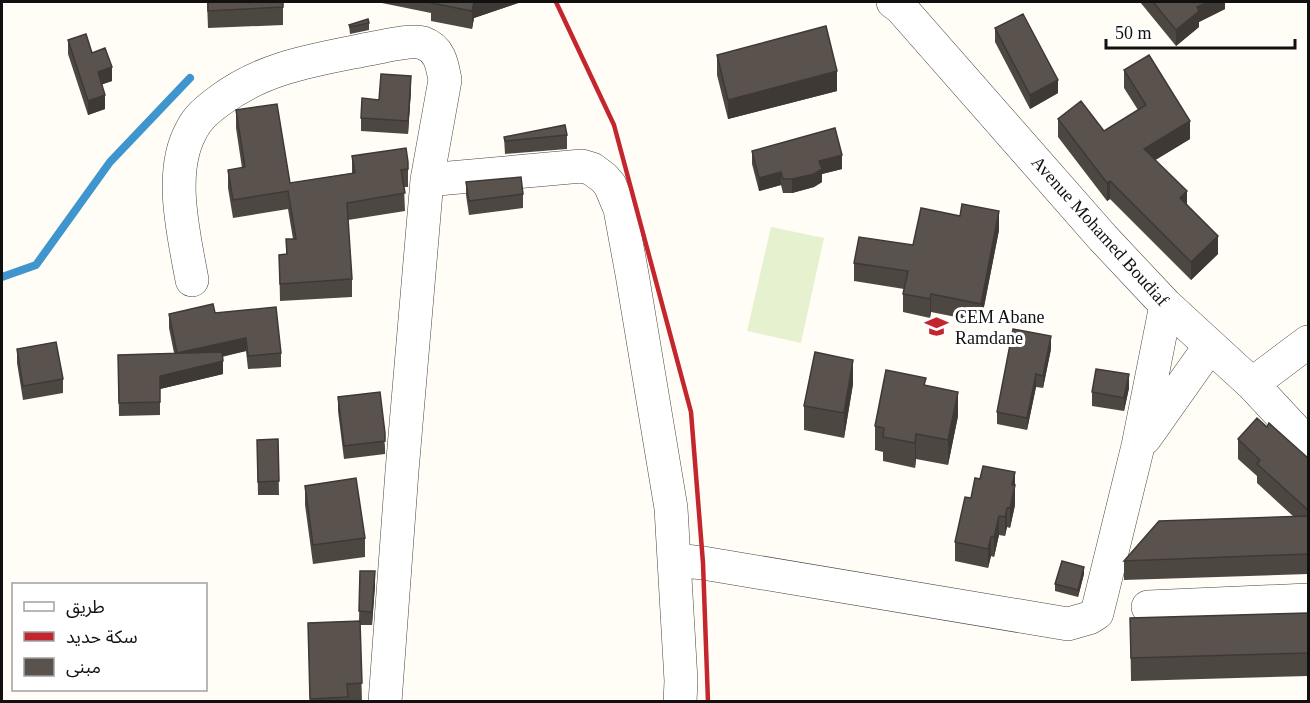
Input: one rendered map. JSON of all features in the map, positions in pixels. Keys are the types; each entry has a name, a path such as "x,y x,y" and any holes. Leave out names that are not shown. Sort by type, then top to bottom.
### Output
{"street":[{"name":"Avenue Mohamed Boudiaf","path":"905,4 1103,238 1166,305 1252,384 1308,444"},
{"path":"192,280 180,210 180,180 182,155 190,131 202,114 250,81 279,69 401,43 421,42 435,50 442,63 445,80 428,180 402,471 385,702"},
{"path":"428,180 582,166 592,169 610,185 620,209 633,274 672,508 681,681 680,702"},
{"path":"675,560 1068,624 1089,618 1097,613 1138,446 1166,305"},
{"path":"1252,384 1308,342"},
{"path":"1138,446 1210,346"},
{"path":"1148,607 1308,600"}],"green space":[{"path":"771,227 824,238 801,343 747,331"}],"building":[{"path":"208,2 283,2 283,7 208,11"},
{"path":"431,2 474,2 472,11"},
{"path":"1153,2 1208,2 1197,7 1199,11 1176,30"},
{"path":"1023,14 1058,80 1030,95 995,28"},
{"path":"368,19 369,23 350,27 349,25"},
{"path":"826,26 837,71 728,100 717,55"},
{"path":"86,34 92,53 105,48 112,67 98,72 105,95 88,101 68,40"},
{"path":"1149,55 1190,121 1144,149 1187,191 1180,198 1218,236 1191,262 1110,181 1107,183 1058,119 1081,101 1104,131 1146,105 1124,70"},
{"path":"381,74 411,76 408,121 361,118 362,98 379,100"},
{"path":"277,104 290,183 355,173 352,156 406,148 408,169 401,170 405,193 347,203 352,279 280,284 279,255 287,254 286,239 296,239 288,191 233,200 228,170 245,167 236,110"},
{"path":"565,125 567,135 505,141 504,137"},
{"path":"835,128 842,155 819,161 822,169 814,174 792,179 783,179 781,172 759,178 752,151"},
{"path":"521,177 523,194 469,201 466,182"},
{"path":"962,204 999,211 981,304 931,294 930,299 903,294 908,271 854,263 859,237 913,245 921,208 960,216"},
{"path":"213,304 215,313 276,307 281,353 248,356 246,338 177,353 169,314"},
{"path":"1013,329 1051,336 1043,376 1036,374 1027,418 997,412"},
{"path":"56,342 63,379 23,386 17,349"},
{"path":"222,352 223,361 160,376 160,402 119,403 118,355"},
{"path":"815,352 853,360 844,413 804,406"},
{"path":"1096,369 1129,374 1124,398 1092,392"},
{"path":"886,370 926,378 924,385 958,392 948,440 916,434 915,443 883,437 884,428 875,426"},
{"path":"380,392 385,441 344,446 338,397"},
{"path":"1257,418 1267,427 1269,423 1308,458 1308,510 1257,464 1260,460 1238,439"},
{"path":"278,439 279,481 258,482 257,440"},
{"path":"983,466 1015,472 1010,508 1007,508 1005,517 999,516 994,537 991,537 988,549 955,542 965,497 971,498 975,478 980,479"},
{"path":"356,478 365,538 313,545 305,486"},
{"path":"1308,516 1308,554 1124,561 1159,521"},
{"path":"1062,561 1084,567 1078,590 1055,584"},
{"path":"360,571 375,571 372,612 359,611"},
{"path":"1308,613 1308,653 1131,658 1130,618"},
{"path":"360,621 362,683 347,684 348,697 310,699 308,623"}],"waterway":[{"path":"2,277 36,265 110,162 190,78"}],"railway":[{"path":"556,2 614,125 691,412 703,563 708,702"}],"place":[{"name":"CEM Abane Ramdane","path":"937,327"}]}
